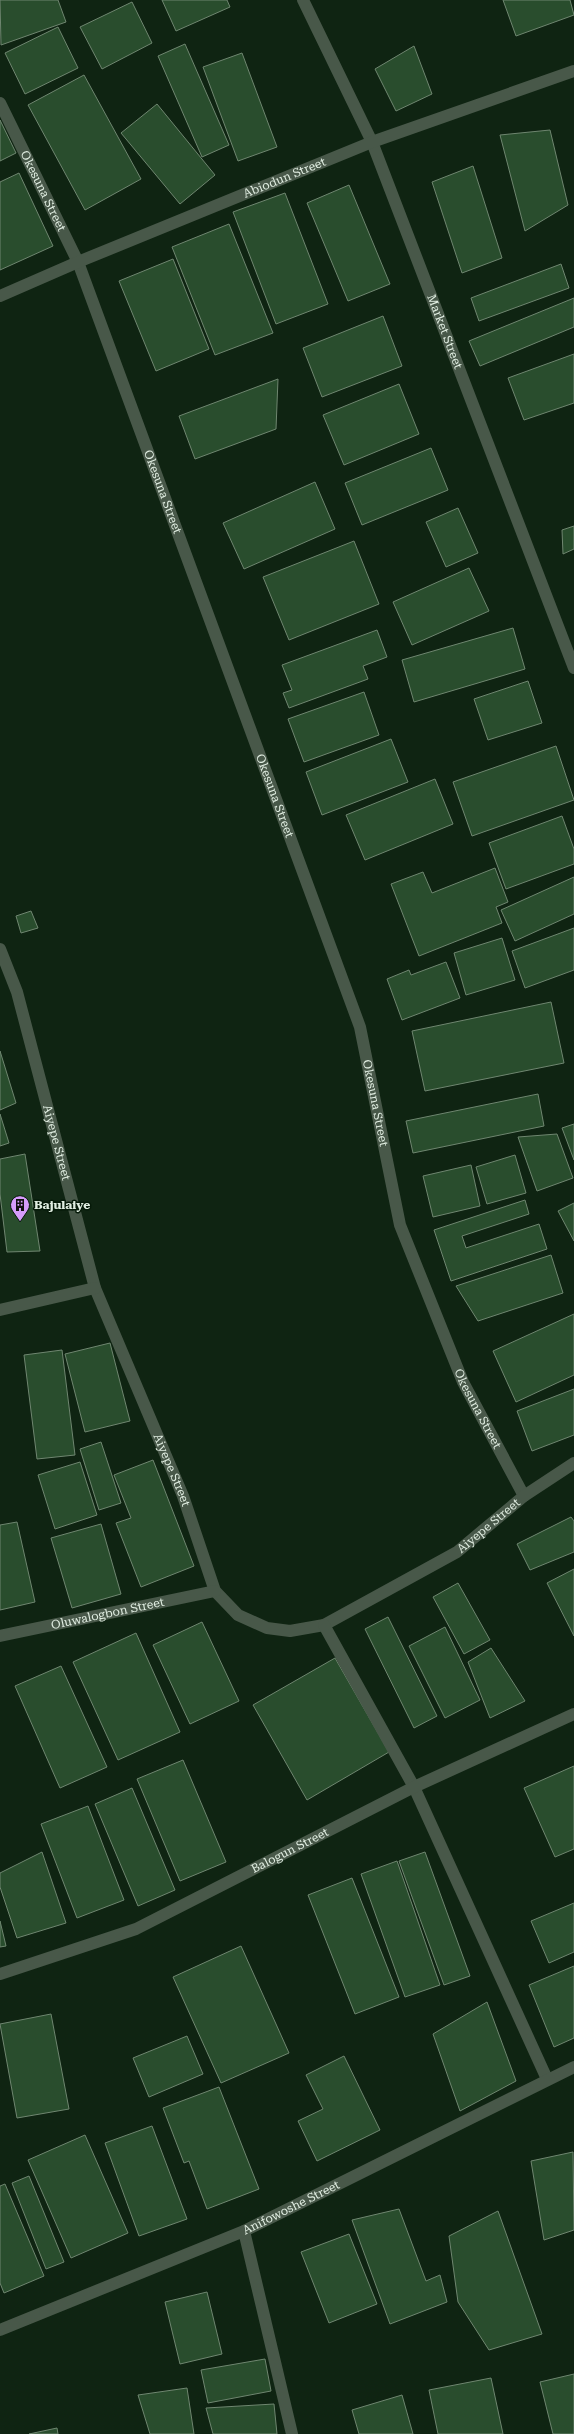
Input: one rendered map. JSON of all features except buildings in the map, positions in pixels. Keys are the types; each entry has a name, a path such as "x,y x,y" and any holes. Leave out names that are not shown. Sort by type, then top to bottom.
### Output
{"street":[{"name":"Market Street","path":"303,0 372,142 574,668"},
{"name":"Abiodun Street","path":"0,296 78,262 372,142 574,70"},
{"name":"Okesuna Street","path":"0,103 78,262 360,1027 400,1226 464,1382 524,1496"},
{"name":"Aiyepe Street","path":"0,948 17,992 95,1288 183,1496 215,1591 238,1615 267,1628 290,1631 324,1625 457,1552 524,1496 574,1463"},
{"path":"0,1310 95,1288"},
{"name":"Oluwalogbon Street","path":"0,1636 215,1591"},
{"path":"324,1625 414,1787 547,2079"},
{"name":"Balogun Street","path":"0,1974 136,1928 414,1787 574,1714"},
{"name":"Anifowoshe Street","path":"0,2330 244,2231 547,2079 574,2067"},
{"path":"244,2231 292,2434"}],"place":[{"name":"Bajulaiye","path":"20,1222"}]}
